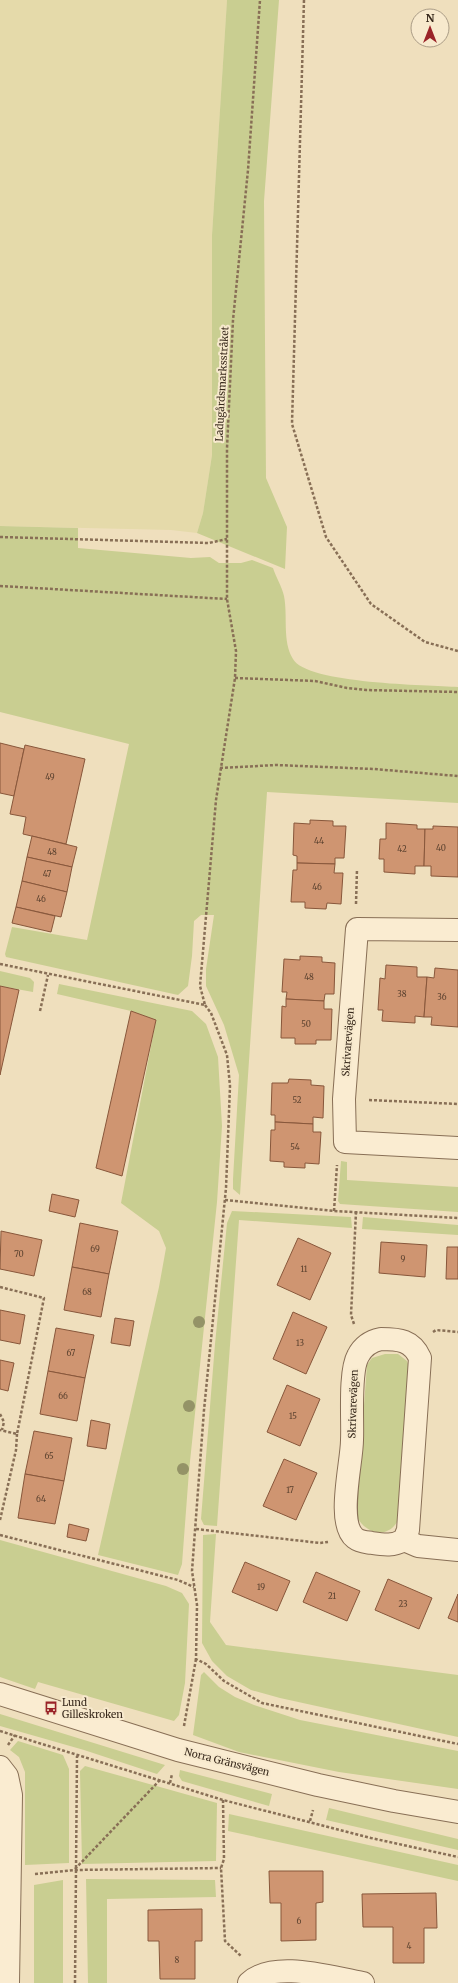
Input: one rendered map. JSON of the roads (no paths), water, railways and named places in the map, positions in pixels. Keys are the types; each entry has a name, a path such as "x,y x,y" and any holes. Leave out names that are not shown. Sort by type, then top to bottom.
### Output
{"street":[{"name":"Skrivarevägen","path":"458,930 357,929 344,1099 345,1142 458,1148"},
{"name":"Skrivarevägen","path":"381,1339 400,1340 416,1349 420,1358 409,1518 404,1540 396,1544 387,1545 363,1542 354,1537 348,1528 345,1506 352,1443 354,1373 358,1356 363,1348 372,1341 381,1339"},
{"path":"404,1540 418,1546 458,1550"},
{"name":"Norra Gränsvägen","path":"0,1694 178,1750 318,1785 394,1802 458,1812"},
{"path":"0,1767 7,1776 11,1794 8,1983"},
{"path":"256,1979 273,1972 296,1972 362,1983"}],"place":[{"name":"Lund Gilleskroken","path":"51,1708"}]}
